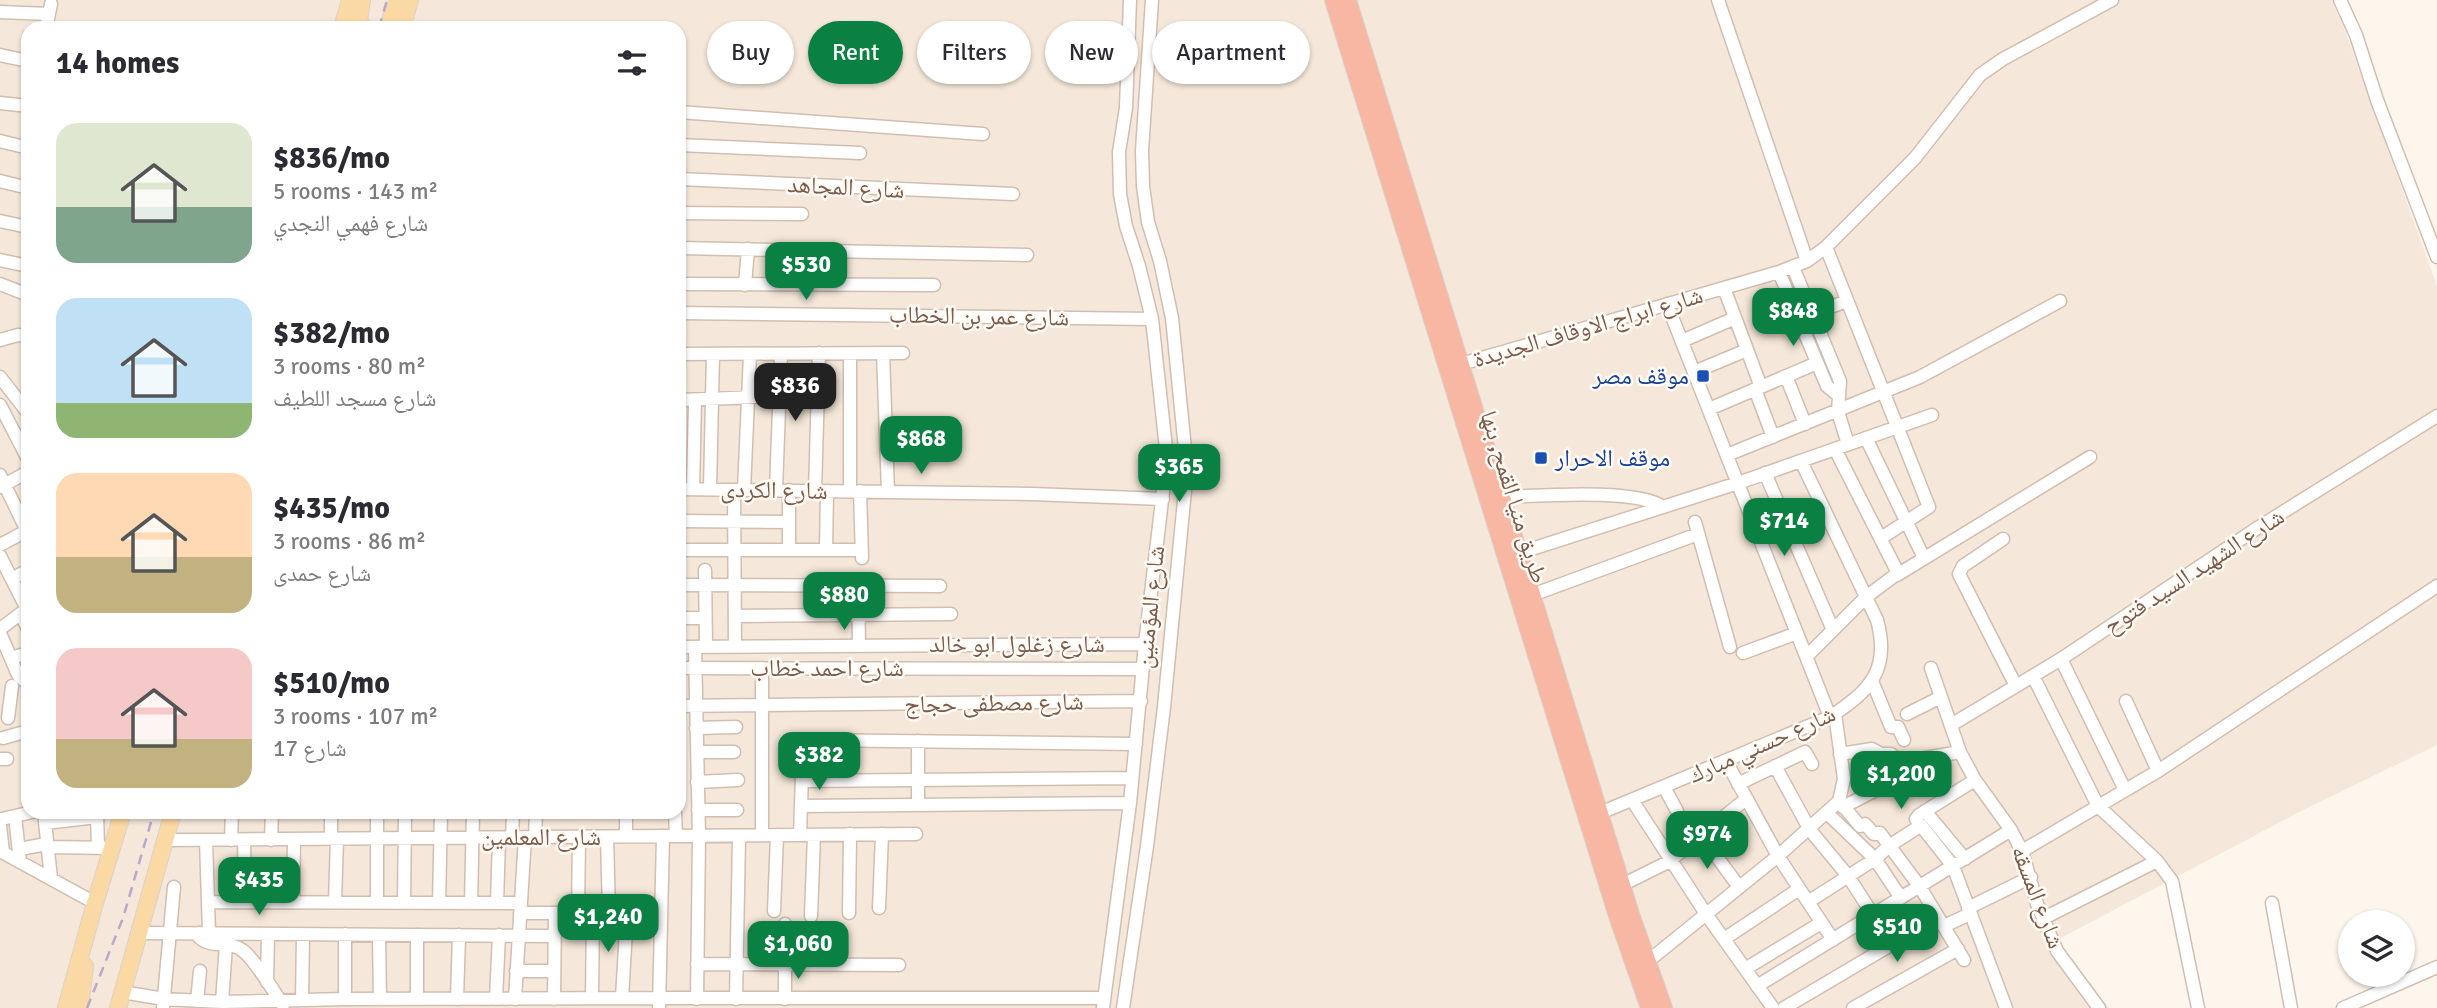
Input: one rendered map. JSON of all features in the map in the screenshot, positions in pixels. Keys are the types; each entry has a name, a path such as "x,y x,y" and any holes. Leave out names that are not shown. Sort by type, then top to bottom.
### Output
{"highway":[{"name":"طريق منيا القمح, بنها","path":"1334,0 1380,125 1461,364 1622,885 1663,1008"},
{"name":"طريق منيا القمح, بنها","path":"1347,0 1380,125 1618,916 1650,1008"}],"main road":[{"path":"344,21 350,0"},
{"path":"361,21 359,14 362,0"},
{"path":"390,21 398,0"},
{"path":"404,21 410,0"},
{"path":"66,1008 95,903 105,848 120,819"},
{"path":"120,1000 171,819"},
{"path":"80,1008 85,968 82,949"}],"street":[{"name":"شارع المؤمنين","path":"1104,1003 1130,803 1167,458 1152,319 1126,226 1120,194 1119,152 1126,108 1130,0"},
{"name":"شارع المؤمنين","path":"1123,1008 1164,707 1186,480 1172,318 1160,261 1148,222 1143,186 1142,151 1152,0"},
{"path":"1718,0 1807,261"},
{"name":"شارع ابراج الاوقاف الجديدة","path":"1461,364 1779,272 1807,261 1826,247 1915,158 1980,75 2112,0"},
{"path":"2340,0 2356,35 2386,126 2437,257"},
{"path":"0,12 50,9 47,21"},
{"path":"0,55 21,60"},
{"path":"0,103 21,105"},
{"path":"686,113 984,134"},
{"path":"0,141 21,146"},
{"path":"686,145 860,153"},
{"name":"شارع المجاهد","path":"686,179 1013,194"},
{"path":"0,181 21,186"},
{"path":"686,213 802,214"},
{"path":"0,221 21,226"},
{"path":"1826,247 1929,507 1881,538"},
{"path":"686,248 1027,255"},
{"path":"745,285 748,249"},
{"path":"0,260 21,265"},
{"path":"1793,267 1840,381 1838,412 1848,444"},
{"path":"1779,272 1827,386 1839,396"},
{"path":"0,284 21,293"},
{"path":"686,284 934,285"},
{"path":"1724,288 1747,350 1773,437"},
{"path":"1812,314 1847,301"},
{"path":"1727,455 1920,377 2060,301"},
{"path":"1667,304 1832,716 1844,784 1841,804 1860,826 1865,824 1874,834 1880,833 1920,887 1961,955 1853,1008"},
{"name":"شارع عمر بن الخطاب","path":"686,313 1152,319"},
{"path":"1682,341 1735,318"},
{"path":"0,340 21,335"},
{"path":"1694,372 1747,350"},
{"path":"883,353 888,492"},
{"path":"686,354 903,353"},
{"path":"710,489 713,354"},
{"path":"736,646 734,522 749,397 750,354"},
{"path":"780,354 782,490 789,522 789,550"},
{"path":"819,354 821,491 826,550"},
{"path":"686,550 826,550 862,554 855,491 850,354"},
{"path":"1709,409 1817,363"},
{"path":"1786,376 1805,425"},
{"path":"0,377 21,404"},
{"path":"686,400 780,396 818,398"},
{"path":"693,489 695,400"},
{"path":"0,405 21,446"},
{"path":"1519,554 1738,483 1932,415"},
{"name":"شارع الشهيد السيد فتوح","path":"1951,725 2061,659 2249,534 2437,416"},
{"path":"1866,438 1924,558"},
{"path":"1835,449 1898,571 1897,575"},
{"path":"1807,656 1866,597 1897,575 2090,457"},
{"path":"1801,461 1877,620 1882,636 1881,658 1877,675 1872,681 1891,727 1898,727 1904,740"},
{"path":"1765,473 1833,630"},
{"path":"21,475 2,482 21,518"},
{"name":"شارع الكردى","path":"686,489 1163,499"},
{"path":"1502,497 1636,497 1651,500 1663,507"},
{"path":"686,521 789,522"},
{"path":"1532,595 1696,528 1730,647"},
{"path":"0,545 21,534"},
{"path":"2003,539 1963,566 1959,575 2016,686"},
{"path":"0,556 21,600"},
{"path":"696,999 699,836 695,668 705,618 705,570"},
{"path":"12,579 21,574"},
{"path":"686,585 940,586"},
{"path":"858,585 859,645"},
{"path":"2022,851 2158,771 2437,586"},
{"path":"8,718 19,683 1,637 21,614"},
{"path":"735,616 951,614"},
{"path":"686,618 705,618"},
{"path":"1743,653 1797,633"},
{"name":"شارع زغلول ابو خالد","path":"686,647 1145,644"},
{"path":"11,658 21,655"},
{"path":"2061,659 2125,790"},
{"name":"شارع احمد خطاب","path":"686,668 1143,669"},
{"path":"762,668 762,835"},
{"name":"شارع المسقه","path":"1930,668 1960,751 1975,780 2011,830 2022,851 2038,904 2057,951 2099,1008"},
{"path":"2033,676 2098,806 2157,860 2168,874 2176,891 2198,1008"},
{"name":"شارع حسني مبارك","path":"1600,813 1832,716 1860,695 1872,681"},
{"path":"1907,714 1941,697"},
{"name":"شارع مصطفى حجاج","path":"686,706 1141,701"},
{"path":"2126,701 2158,771"},
{"path":"696,728 736,727"},
{"path":"2,738 21,733"},
{"path":"800,835 805,741 1136,744"},
{"path":"918,741 918,804"},
{"path":"1840,754 1872,749 1881,754 1891,754 1898,762 1902,762 1960,751"},
{"path":"697,752 734,752"},
{"path":"1738,784 1805,752 1812,764"},
{"path":"1726,761 1778,856 1833,940"},
{"path":"1775,766 1810,830 1848,876 1873,915"},
{"path":"803,781 1132,778"},
{"path":"1647,962 1810,830 1827,813 1841,804 1874,792 1881,779 1888,779 1891,786 1902,784"},
{"path":"697,782 738,780"},
{"path":"1975,780 1916,819 1953,866 2006,1008"},
{"path":"1664,787 1677,811"},
{"path":"1622,885 1670,861 1746,799"},
{"path":"1632,800 1670,861 1773,1008"},
{"path":"801,806 1130,803"},
{"path":"698,810 737,810"},
{"path":"1925,811 1965,859"},
{"path":"1827,813 1875,859 1901,898"},
{"path":"21,815 0,824 1,852 19,855 48,846 105,848 98,819"},
{"path":"15,816 19,855 51,879 95,903"},
{"path":"45,819 51,879"},
{"path":"234,819 245,902"},
{"path":"271,840 272,819"},
{"path":"332,819 335,902"},
{"path":"377,819 377,902"},
{"path":"404,902 405,819"},
{"path":"439,902 441,819"},
{"path":"471,903 473,819"},
{"path":"514,819 518,837 520,908 515,999"},
{"path":"497,903 518,837 531,819"},
{"path":"626,819 626,836"},
{"path":"659,1003 661,913 673,819"},
{"path":"1808,902 1920,826"},
{"path":"1757,986 2011,830"},
{"path":"849,913 850,834"},
{"path":"880,908 881,834"},
{"name":"شارع المعلمين","path":"165,840 916,834"},
{"path":"736,999 739,835"},
{"path":"774,911 777,835"},
{"path":"811,916 814,835"},
{"path":"1701,835 1739,887"},
{"path":"578,913 579,837"},
{"path":"607,837 609,913"},
{"path":"206,840 208,902 204,933 199,937 206,943 236,947 246,953 267,982 279,1005"},
{"path":"293,902 294,840"},
{"path":"2044,918 2157,860"},
{"path":"1784,1008 1941,922 1969,911 2031,877"},
{"path":"163,1004 174,887"},
{"path":"1724,939 1799,889"},
{"path":"208,902 497,903 555,913 661,913"},
{"path":"2272,902 2291,1008"},
{"path":"554,999 555,913"},
{"path":"592,998 593,913"},
{"path":"622,998 627,913"},
{"path":"1745,969 1821,923"},
{"path":"785,924 785,999"},
{"path":"139,933 554,936"},
{"path":"267,982 268,934"},
{"path":"302,1000 303,934"},
{"path":"338,1002 345,934"},
{"path":"379,935 380,999"},
{"path":"417,935 417,999"},
{"path":"457,999 459,935"},
{"path":"496,999 499,935"},
{"path":"222,1002 226,945"},
{"path":"697,964 899,965"},
{"path":"2343,1008 2437,967"},
{"path":"197,1001 200,971"},
{"path":"516,971 554,971"},
{"path":"120,1000 163,1004 197,1001 279,1005 302,1000 338,1002 457,999 475,1003 496,999 592,998 622,998 659,1003 696,999 785,999 866,1003 1104,1003"}],"shaded area":[{"path":"0,0 2331,0 2343,25 2437,286 2437,745 2303,810 2059,939 2067,954 2109,1008 0,1008"}],"railway":[{"path":"381,21 387,0"},
{"path":"87,1008 123,918 152,819"}],"place":[{"name":"موقف مصر","path":"1703,376"},
{"name":"موقف الاحرار","path":"1541,458"}]}
